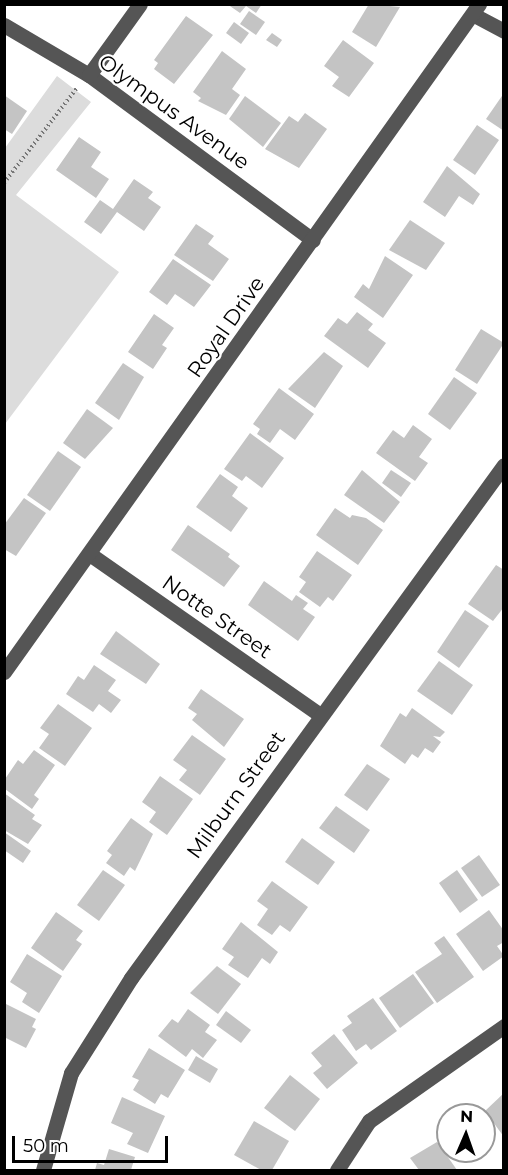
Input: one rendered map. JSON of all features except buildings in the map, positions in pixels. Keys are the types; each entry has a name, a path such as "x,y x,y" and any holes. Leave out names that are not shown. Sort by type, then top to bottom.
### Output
{"street":[{"path":"89,75 140,4"},
{"path":"476,10 504,31"},
{"name":"Royal Drive","path":"4,672 92,555 476,10"},
{"name":"Olympus Avenue","path":"4,25 89,75 313,240"},
{"name":"Milburn Street","path":"43,1170 71,1073 131,978 320,714 504,465"},
{"name":"Notte Street","path":"92,555 320,714"},
{"path":"337,1170 369,1121 504,1026"}],"path":[{"path":"4,183 89,75"}],"shaded area":[{"path":"57,76 91,102 16,195 119,272 5,424 5,148"}]}
